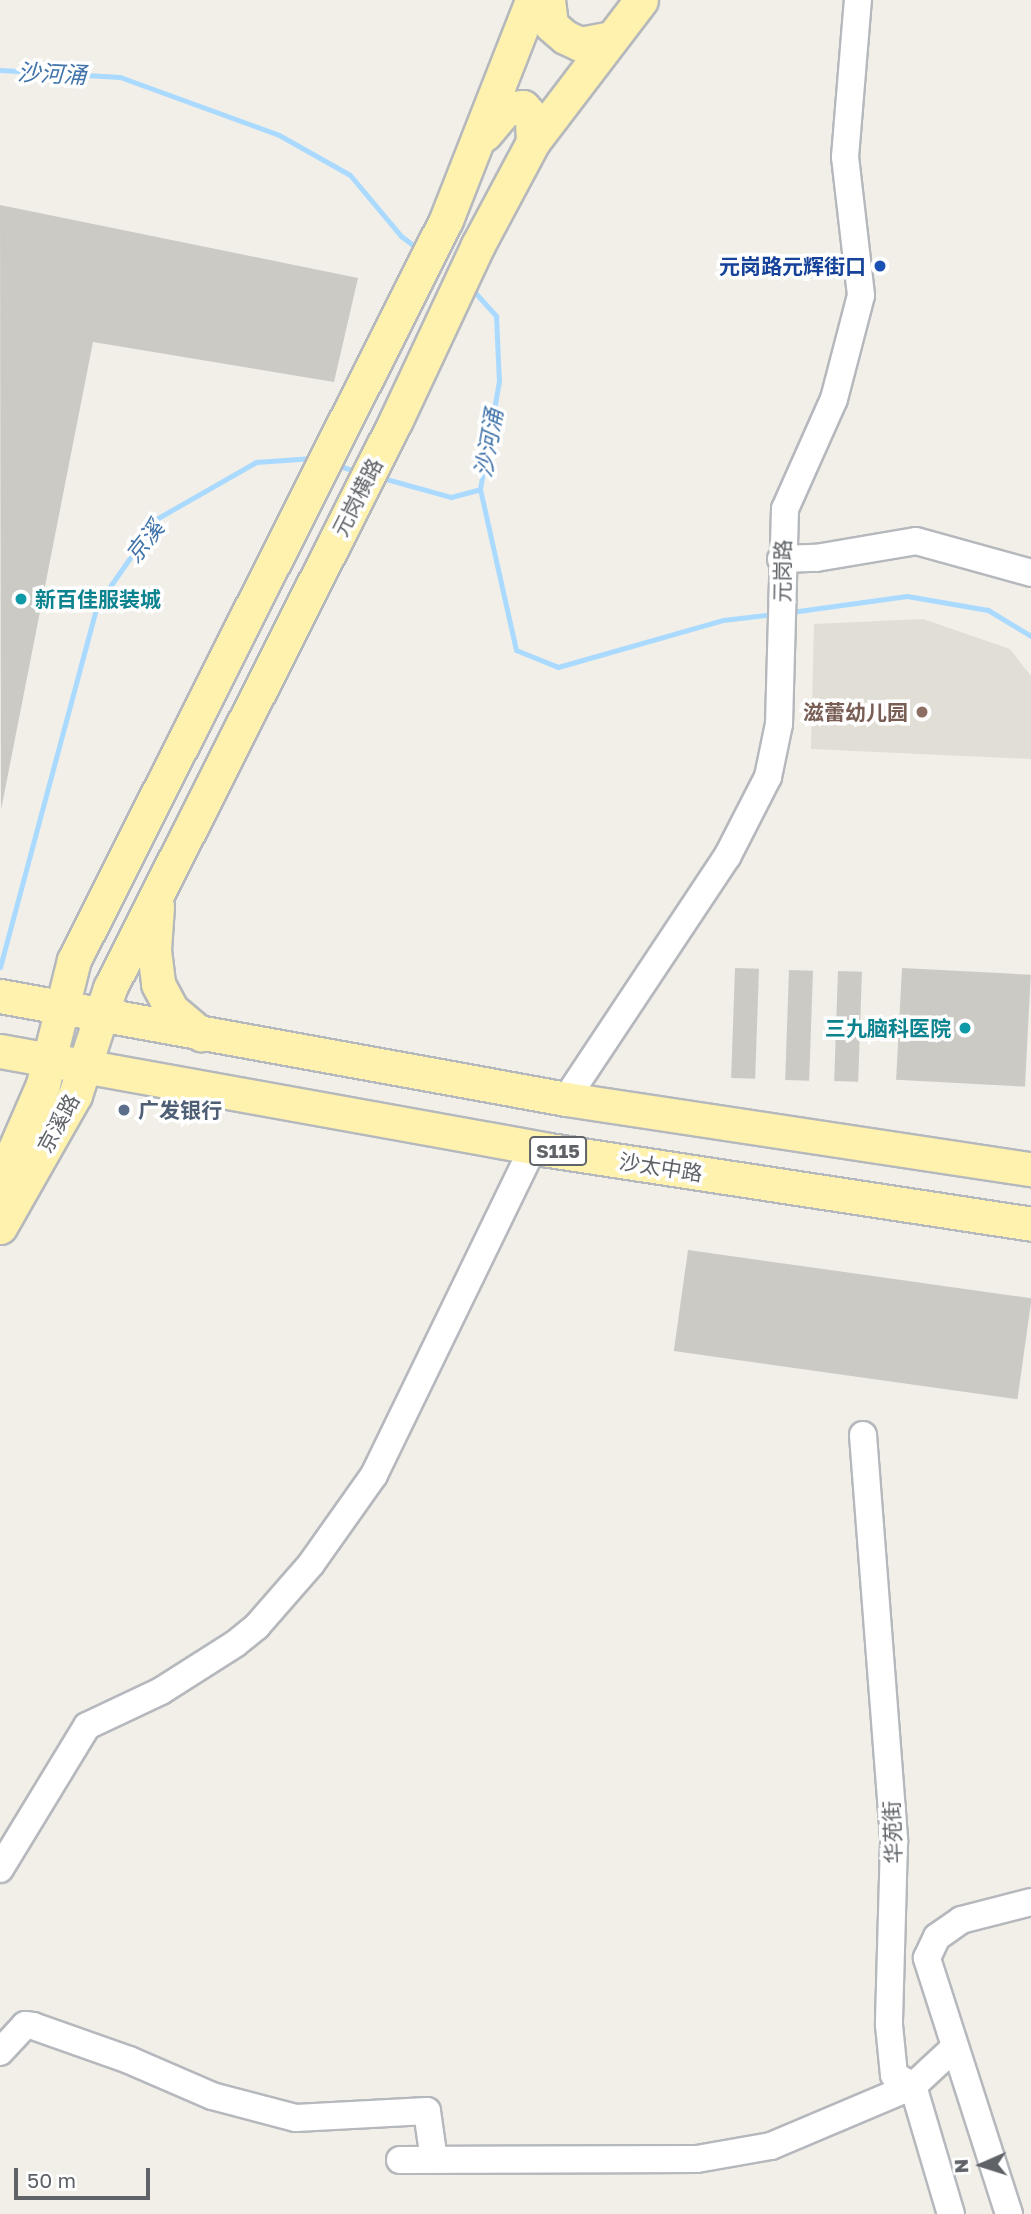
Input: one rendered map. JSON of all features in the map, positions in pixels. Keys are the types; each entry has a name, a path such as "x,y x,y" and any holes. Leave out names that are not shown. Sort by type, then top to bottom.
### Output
{"main road":[{"path":"61,1006 74,960 187,740 446,220 481,138 532,0"},
{"path":"548,0 551,24 565,37 580,44 610,38"},
{"name":"元岗横路","path":"102,1013 158,890 205,803 396,420 478,245 533,142 641,0"},
{"path":"481,138 506,109 523,107 532,117 533,142"},
{"path":"187,740 176,799 187,807 205,803"},
{"path":"158,890 154,950 158,984 172,1010 203,1035"},
{"path":"6,997 566,1099 1031,1169"},
{"name":"京溪路","path":"0,1183 48,1060 61,1006"},
{"name":"京溪路","path":"0,1227 75,1094 102,1013"},
{"name":"S115","path":"4,1052 86,1066"},
{"name":"沙太中路","path":"86,1066 533,1147 1031,1224"}],"street":[{"name":"元岗路","path":"566,1099 727,857 757,804 779,724 781,569 791,490 834,399 861,295 845,157 858,0"},
{"path":"781,569 816,558 916,541 1031,573"},
{"path":"0,1869 87,1726 161,1691 235,1644 257,1626 310,1564 374,1475 533,1147"},
{"name":"华苑街","path":"863,1435 894,1842 889,2025 894,2075 913,2086 951,2214"},
{"path":"1009,2214 933,1986 929,1947 961,1920 1031,1902"},
{"path":"0,2052 18,2030 33,2026 129,2060 212,2096 296,2118 427,2111 434,2160"},
{"path":"400,2160 697,2159 771,2146 913,2086 955,2047"}],"shaded area":[{"name":"滋蕾幼儿园","path":"923,619 1010,649 1031,676 1031,759 811,749 814,624"}],"building":[{"name":"新百佳服装城","path":"0,205 358,278 334,382 93,342 1,810"},
{"path":"735,968 759,969 755,1079 731,1078"},
{"name":"三九脑科医院","path":"902,968 1031,975 1025,1087 896,1080"},
{"path":"789,970 813,971 809,1081 785,1080"},
{"path":"838,971 862,972 858,1082 834,1081"},
{"path":"688,1250 1031,1298 1017,1399 674,1351"}],"waterway":[{"name":"沙河涌","path":"0,70 120,77 279,135 350,175 401,236 418,249"},
{"name":"沙河涌","path":"471,288 496,316 499,381 480,489 516,650 558,667 723,620 774,614"},
{"name":"京溪","path":"0,967 97,605 158,518 256,462 313,458"},
{"name":"京溪","path":"336,465 356,471"},
{"name":"京溪","path":"379,477 451,497 480,489"},
{"name":"沙河涌","path":"791,612 907,596 988,610 1031,636"}],"place":[{"name":"元岗路元辉街口","path":"880,266"},
{"name":"新百佳服装城","path":"21,599"},
{"name":"滋蕾幼儿园","path":"922,712"},
{"name":"三九脑科医院","path":"965,1028"},
{"name":"广发银行","path":"124,1110"}]}
